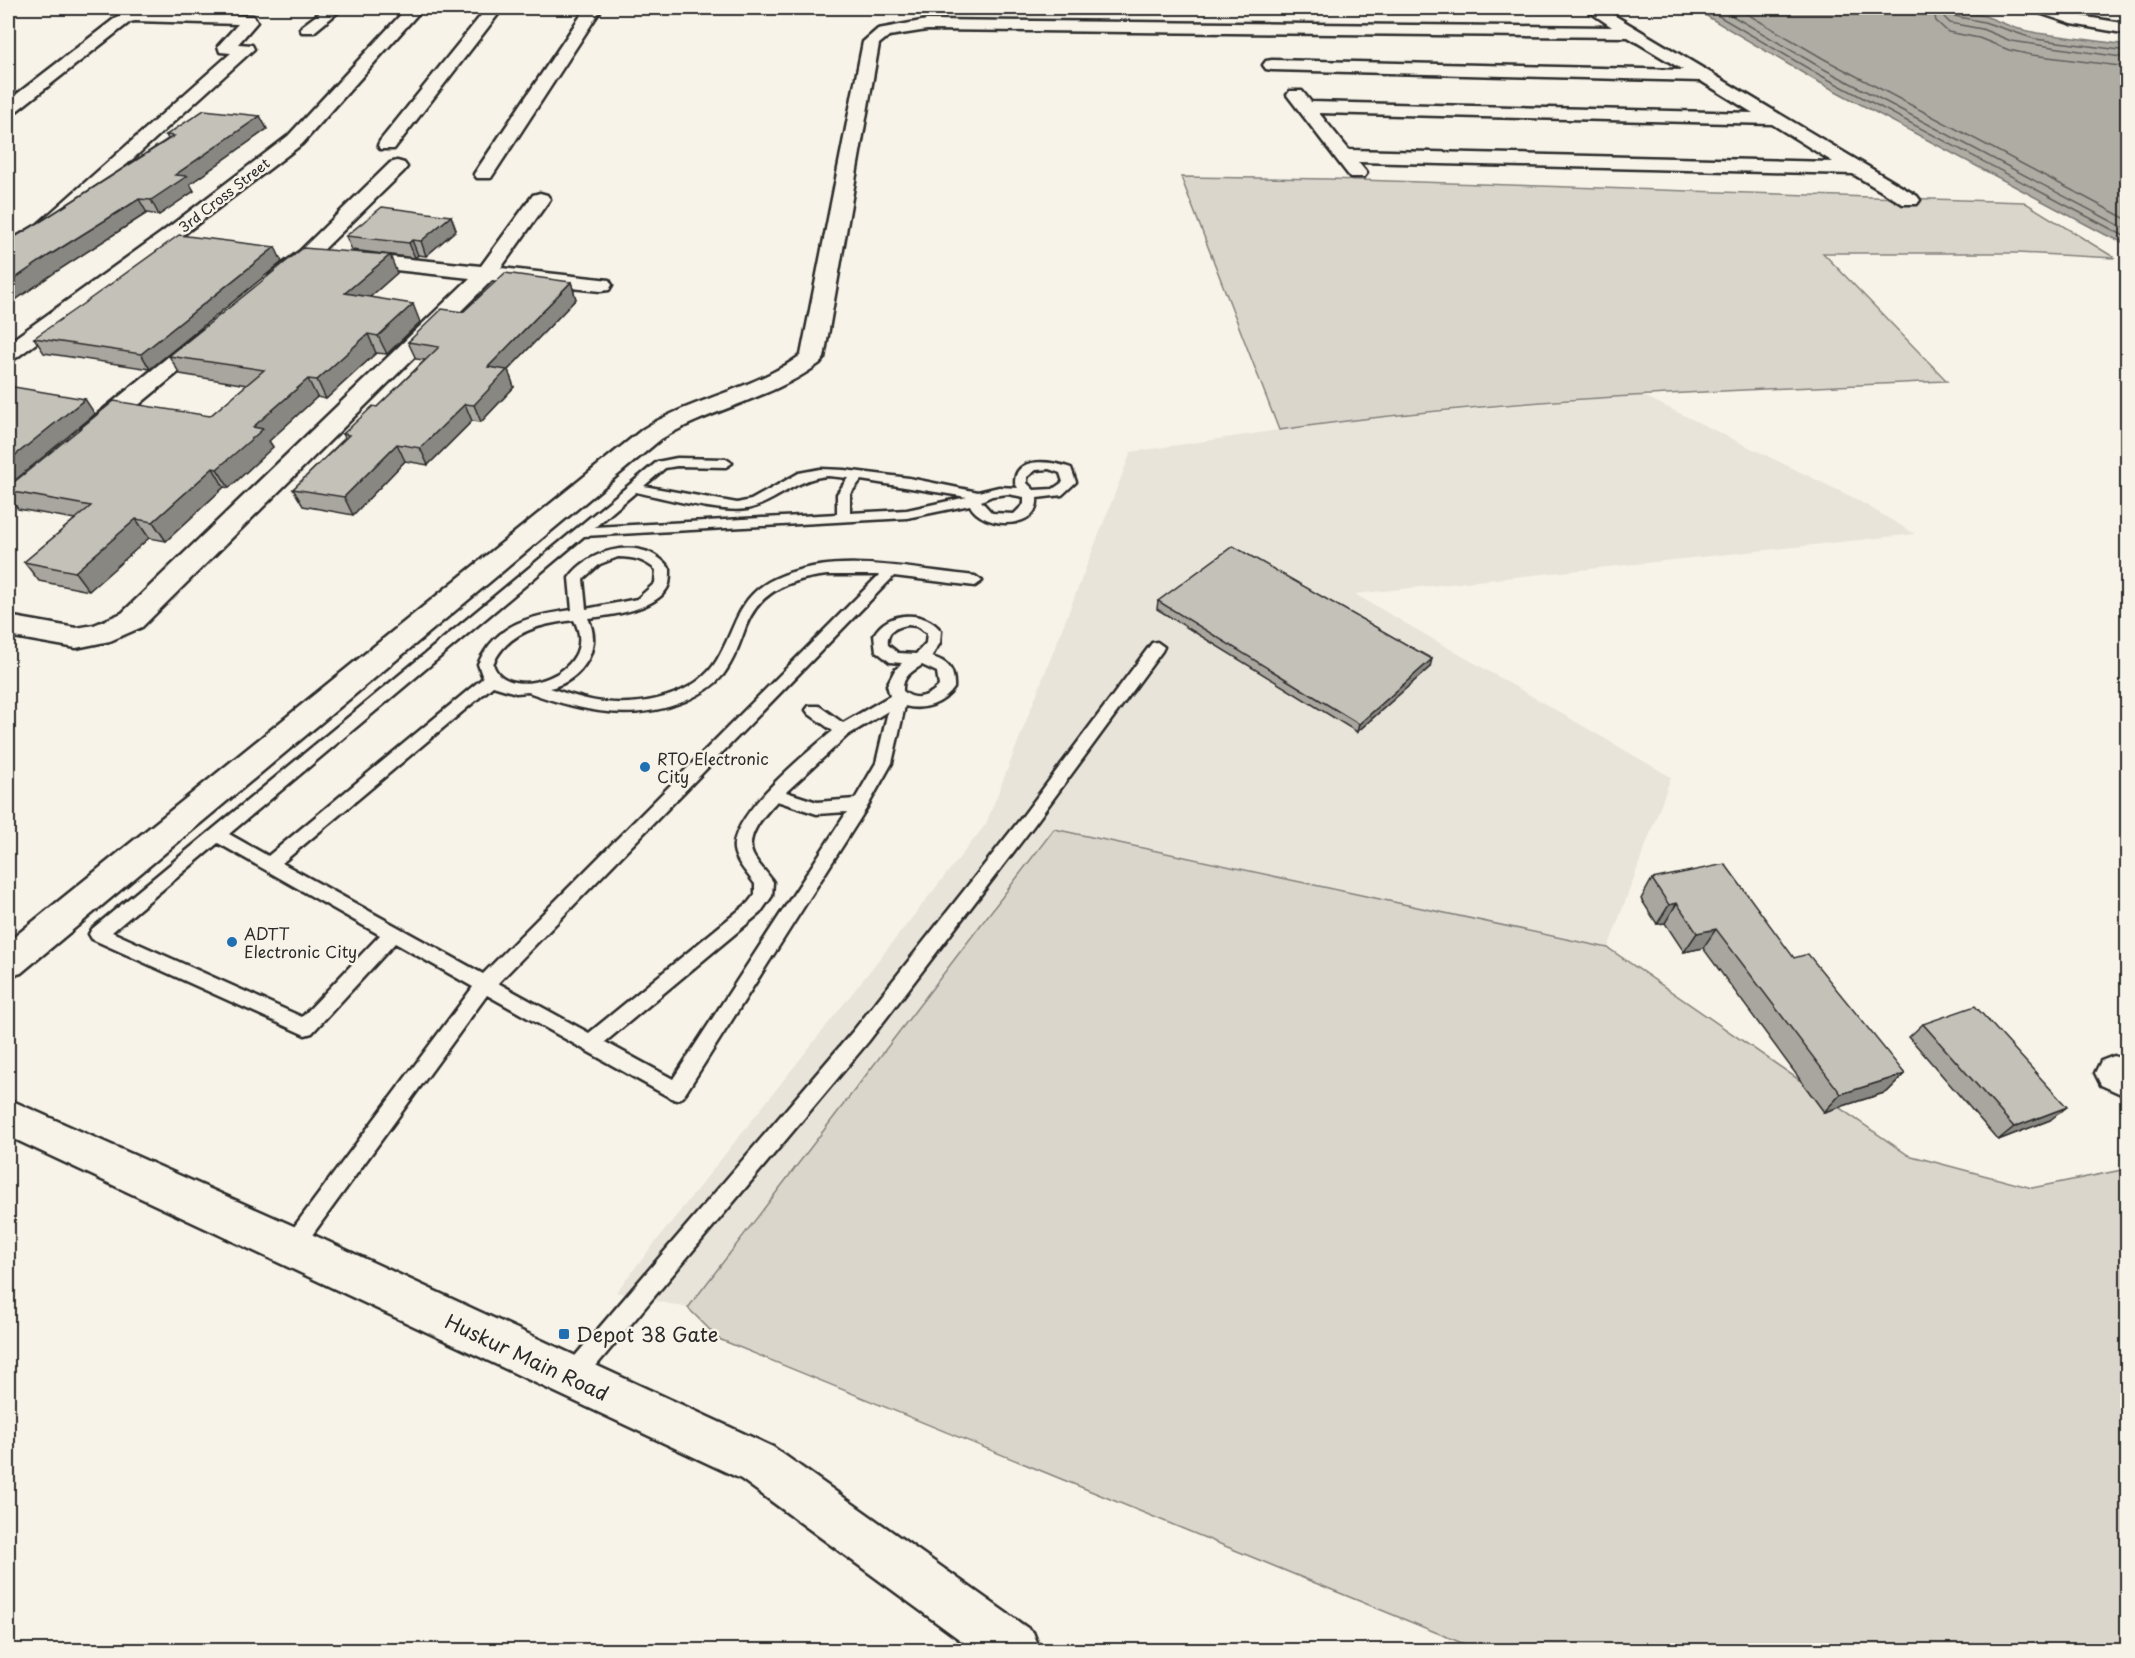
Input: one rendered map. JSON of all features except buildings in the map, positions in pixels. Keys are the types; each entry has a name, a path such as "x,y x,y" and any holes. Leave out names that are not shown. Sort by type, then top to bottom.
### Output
{"street":[{"path":"308,29 336,8"},
{"name":"3rd Cross Street","path":"8,353 168,237 295,140 415,8"},
{"path":"387,146 495,8"},
{"path":"484,174 594,8"},
{"path":"1592,8 1910,200"},
{"path":"2039,8 2059,16 2127,29"},
{"path":"8,109 124,19 134,16 247,19 249,22 226,45 226,48 246,49 44,228 8,251"},
{"path":"8,962 652,434 695,411 766,387 797,371 812,358 871,42 884,32 927,25 1236,17 1633,32"},
{"path":"1236,17 1359,174"},
{"path":"1272,65 1705,76"},
{"path":"1305,106 1776,119"},
{"path":"1344,156 1857,168"},
{"path":"262,292 308,255 397,167"},
{"path":"8,626 76,638 100,634 132,620 485,275 540,199"},
{"path":"8,227 44,228"},
{"path":"168,237 191,240"},
{"path":"284,252 485,275 601,285"},
{"path":"71,448 226,322"},
{"name":"Huskur Main Road","path":"8,1117 292,1246 757,1463 1015,1650"}],"lane":[{"path":"393,933 305,1027 98,934 661,465 677,462 726,462"},
{"path":"633,488 737,507 760,502 802,477 830,471 929,484 976,498"},
{"path":"845,518 840,501 844,488 858,476"},
{"path":"581,532 907,514 976,498 990,492 1008,490 1030,494 1033,503 1031,509 1024,514 1011,519 1000,519 983,515 976,509 976,498"},
{"path":"533,689 568,676 578,666 587,648 587,629 579,615 576,578 586,566 610,554 633,552 652,557 663,568 662,584 645,600 617,609 579,615 542,619 518,628 500,639 488,655 486,668 491,678 507,687 533,689 604,708 631,708 686,696 709,682 725,662 739,623 755,596 786,579 814,572 847,570 975,581"},
{"path":"292,1246 484,984 890,573"},
{"path":"571,1378 861,1036 1157,647"},
{"path":"218,835 676,1091 860,806 884,764 899,698 895,692 895,683 899,674 920,659 934,662 943,668 947,675 946,688 932,700 908,702 899,698"},
{"path":"270,864 491,678"},
{"path":"590,1043 737,923 763,896 764,882 743,854 742,841 754,816 774,794 844,731 899,698"},
{"path":"814,710 844,731"},
{"path":"774,794 817,808 860,806"}],"shaded area":[{"path":"1181,177 1329,179 2024,202 2115,258 2018,253 1823,253 1947,381 1696,392 1529,403 1445,410 1279,430"},
{"path":"1642,395 1854,498 1915,534 1355,594 1671,777 1608,948 1054,829 688,1308 616,1292 986,824 1131,452 1346,420"},
{"path":"1054,829 1608,948 1908,1155 2032,1188 2127,1169 2127,1650 1479,1650 719,1339 688,1308"}],"water":[{"path":"1693,8 1941,8 1985,16 2015,28 2037,33 2127,45 2127,244 2106,235 1813,79"}],"place":[{"name":"RTO Electronic City","path":"645,767"},
{"name":"ADTT Electronic City","path":"232,942"},
{"name":"Depot 38 Gate","path":"564,1334"}]}
